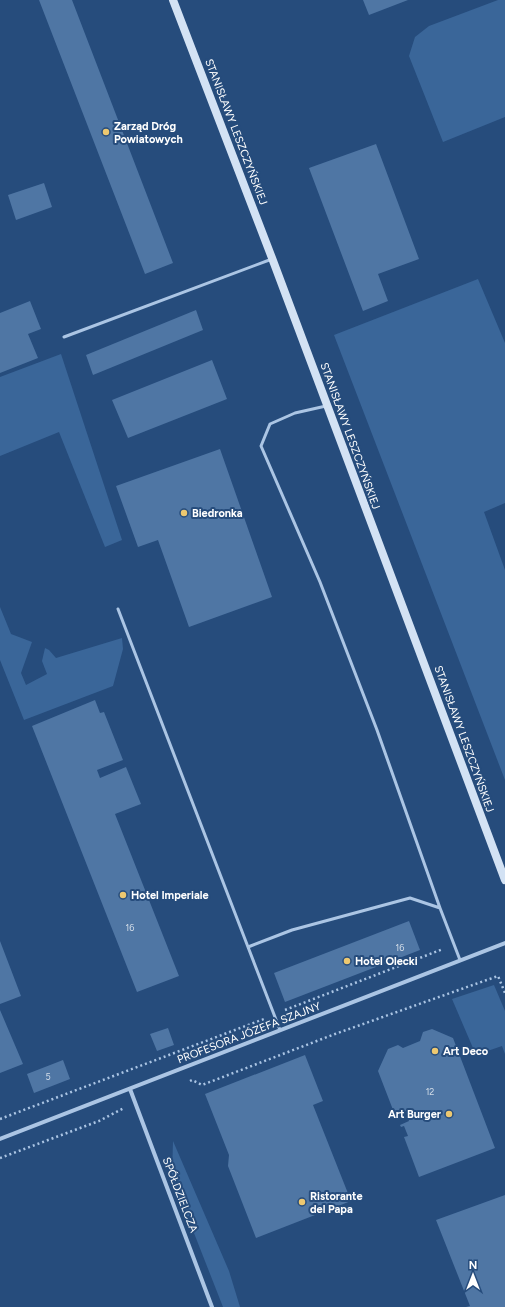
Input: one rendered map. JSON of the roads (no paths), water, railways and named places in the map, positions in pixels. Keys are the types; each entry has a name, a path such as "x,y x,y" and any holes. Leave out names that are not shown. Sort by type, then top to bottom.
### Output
{"street":[{"name":"STANISŁAWY LESZCZYŃSKIEJ","path":"173,0 272,258 505,880"},
{"name":"PROFESORA JÓZEFA SZAJNY","path":"0,1139 505,943"},
{"name":"SPÓŁDZIELCZA","path":"130,1088 212,1307"}],"lane":[{"path":"64,337 272,258"},
{"path":"327,405 295,413 270,424 261,446 320,582 377,730 460,960"},
{"path":"118,609 280,1030"},
{"path":"248,947 292,930 410,898 440,908"}],"place":[{"name":"Zarząd Dróg Powiatowych","path":"106,132"},
{"name":"Biedronka","path":"184,513"},
{"name":"Hotel Imperiale","path":"123,895"},
{"name":"Hotel Olecki","path":"347,961"},
{"name":"Art Deco","path":"435,1051"},
{"name":"Art Burger","path":"449,1114"},
{"name":"Ristorante del Papa","path":"302,1202"}]}
